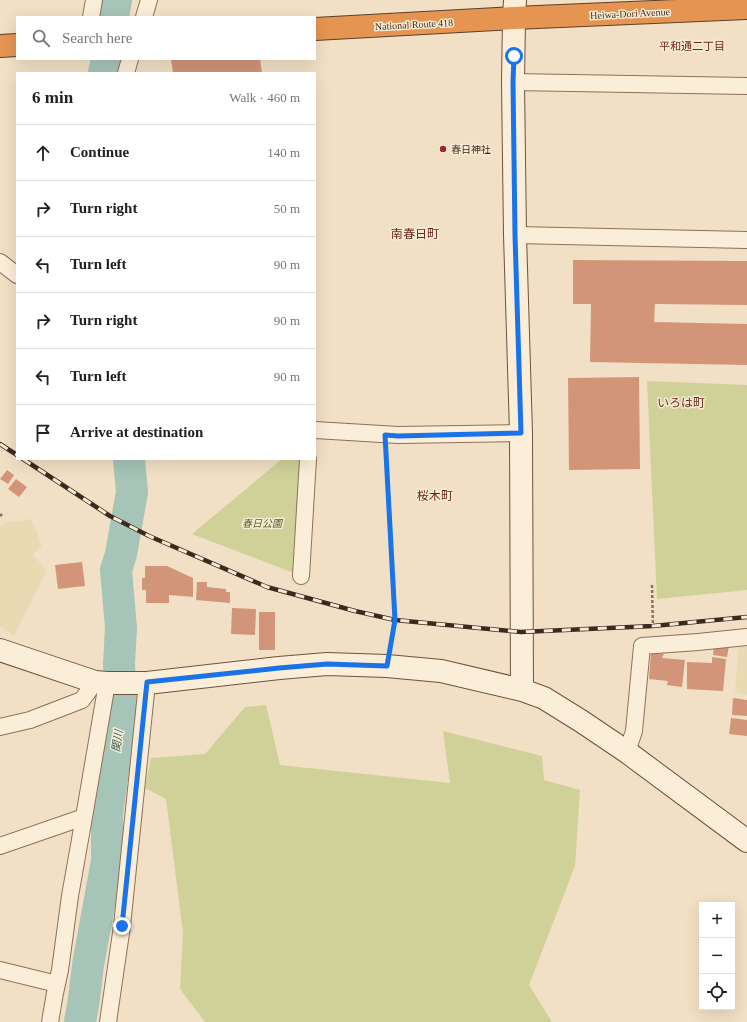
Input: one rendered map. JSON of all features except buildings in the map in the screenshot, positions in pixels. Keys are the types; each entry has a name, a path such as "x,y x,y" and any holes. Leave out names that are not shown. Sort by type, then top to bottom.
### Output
{"highway":[{"name":"Heiwa-Dori Avenue","path":"515,9 747,8"},
{"name":"National Route 418","path":"316,29 515,9"},
{"path":"0,46 16,45"}],"street":[{"path":"91,16 94,0"},
{"path":"144,16 149,0"},
{"path":"515,9 513,82 515,235 521,433 522,690"},
{"path":"126,72 130,60"},
{"path":"513,82 747,86"},
{"path":"515,235 747,240"},
{"path":"0,262 16,274"},
{"path":"316,430 398,436 521,433"},
{"path":"301,576 308,460"},
{"path":"627,752 634,731 642,646 747,637"},
{"path":"0,650 101,682 147,682 327,664 387,666 441,671 522,690 544,698 581,721 627,752 747,841"},
{"path":"0,727 30,720 82,700 101,682"},
{"path":"50,1022 60,970 70,896 84,817 101,682"},
{"path":"108,1022 122,926 147,682"},
{"path":"0,846 84,817"},
{"path":"0,970 57,984"}],"path":[{"path":"385,435 395,620 387,666"},
{"path":"652,585 653,645"}],"shaded area":[{"path":"31,519 42,545 33,555 47,571 14,636 0,626 0,527 4,523"},
{"path":"747,643 747,695 735,692 739,644"}],"green space":[{"path":"647,381 747,385 747,590 657,599"},
{"name":"春日公園","path":"281,460 301,460 294,573 192,534"},
{"path":"266,705 280,765 450,783 443,731 542,756 544,780 580,790 575,866 529,985 552,1022 205,1022 180,989 183,933 166,799 145,788 151,758 205,754 245,707"}],"waterway":[{"name":"関川","path":"113,16 116,0"},
{"name":"関川","path":"104,72 107,60"},
{"name":"関川","path":"80,1022 88,965 107,861 107,815 121,710 119,664 121,628 116,570 121,554 132,492 129,460"}],"railway":[{"path":"0,444 16,454"},
{"path":"25,460 110,516 149,536 267,587 355,611 395,620 521,632 653,626 747,617"}],"place":[{"name":"春日神社","path":"443,149"}],"district":[{"name":"平和通二丁目","path":"692,46"},
{"name":"南春日町","path":"415,234"},
{"name":"いろは町","path":"681,403"},
{"name":"桜木町","path":"435,496"}],"route":[{"path":"122,926 147,682 327,664 387,666 395,620 385,435 521,433 515,235 514,56"}]}
